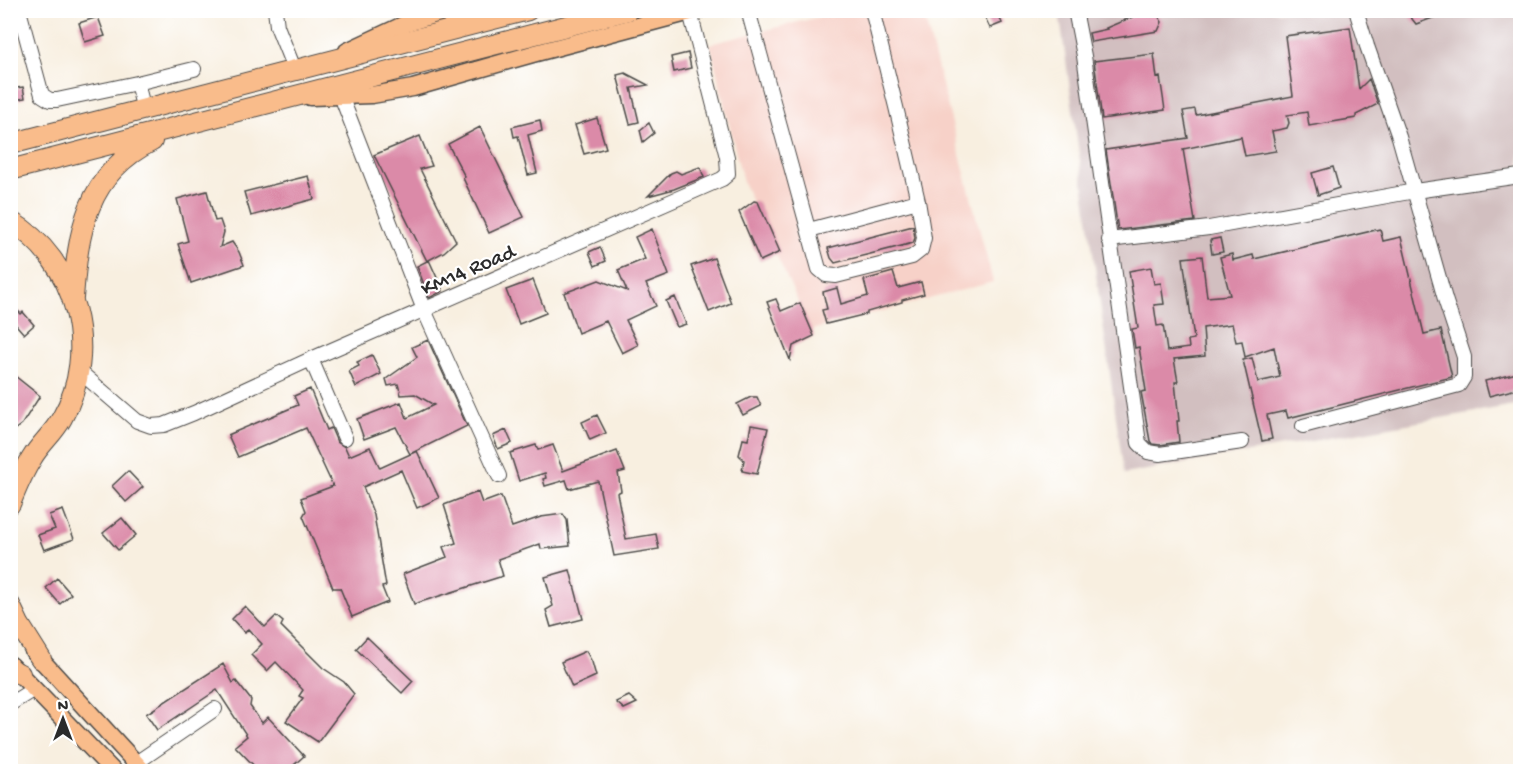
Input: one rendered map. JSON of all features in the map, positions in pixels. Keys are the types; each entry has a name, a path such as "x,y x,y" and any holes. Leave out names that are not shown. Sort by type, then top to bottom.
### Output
{"highway":[{"path":"10,144 528,10"},
{"path":"10,170 628,10"},
{"path":"10,504 32,457 62,419 71,400 79,371 80,332 73,298 80,231 93,198 104,182 132,153 177,128"},
{"path":"10,130 45,135"},
{"path":"10,221 35,239 49,257 73,298"},
{"path":"10,468 32,457"},
{"path":"10,605 41,659"}],"main road":[{"path":"294,71 344,53 405,17 449,10"},
{"path":"294,98 372,95 423,85 694,11"},
{"path":"10,629 41,659 140,767"},
{"path":"14,669 114,771"}],"street":[{"path":"19,10 42,95 47,99 57,100 194,69"},
{"path":"275,10 277,26 294,71"},
{"path":"748,10 819,269 826,275 836,276 912,257 921,250 924,238 918,201 872,10"},
{"path":"1075,10 1084,56 1139,443 1148,452 1160,454 1242,442"},
{"path":"1303,426 1459,385 1465,368 1464,357 1445,299 1399,136 1356,10"},
{"name":"KM14 Road","path":"79,371 137,421 151,426 164,424 194,413 311,359 704,189 728,174 727,157 694,11"},
{"path":"137,83 144,110"},
{"path":"341,96 424,310 499,476"},
{"path":"1109,240 1209,228 1414,191 1521,176"},
{"path":"809,230 918,201"},
{"path":"311,359 345,438"},
{"path":"10,704 34,689"},
{"path":"140,767 215,710"}],"shaded area":[{"path":"843,11 923,11 993,282 811,330 743,182 710,44"},
{"path":"1059,11 1520,11 1520,404 1124,474"}],"building":[{"path":"994,10 1002,23 990,28 984,15"},
{"path":"1405,10 1449,10 1449,12 1416,24"},
{"path":"1156,12 1162,22 1158,31 1091,42 1089,33 1107,29 1137,15"},
{"path":"98,17 105,36 85,42 79,23"},
{"path":"1350,27 1359,89 1369,79 1378,104 1356,115 1356,118 1309,126 1307,112 1287,115 1289,123 1287,128 1272,131 1276,151 1245,156 1241,137 1183,149 1195,221 1118,230 1106,150 1188,138 1183,111 1195,109 1196,115 1293,96 1285,36"},
{"path":"688,53 691,68 674,72 671,57"},
{"path":"1154,54 1165,110 1102,119 1094,61"},
{"path":"625,73 648,85 631,88 639,122 630,124 617,75"},
{"path":"23,87 25,98 10,101 10,89"},
{"path":"597,118 606,148 584,154 575,125"},
{"path":"540,120 542,131 528,135 537,173 528,175 518,136 514,137 512,127"},
{"path":"649,123 654,133 643,142 640,130"},
{"path":"480,127 524,217 489,233 448,144"},
{"path":"420,136 432,166 420,169 456,241 444,252 427,261 374,155"},
{"path":"700,167 704,177 648,196 671,173 676,171 681,174"},
{"path":"1333,167 1339,188 1318,195 1312,173"},
{"path":"308,176 314,199 251,216 244,192"},
{"path":"207,191 215,221 220,220 224,232 220,247 232,242 244,265 191,283 178,244 188,241 177,199"},
{"path":"754,201 758,202 780,252 760,261 739,212"},
{"path":"913,226 915,238 913,243 835,263 831,258 828,248"},
{"path":"652,229 669,275 646,284 656,306 626,320 638,345 622,353 606,321 578,333 564,293 599,280 627,291 618,270 645,259 635,237"},
{"path":"1380,229 1383,241 1401,237 1424,334 1441,330 1452,377 1288,418 1286,411 1267,415 1272,439 1262,441 1243,360 1252,358 1258,382 1280,377 1274,347 1245,357 1242,341 1236,342 1232,324 1203,328 1205,356 1174,359 1178,382 1175,382 1179,442 1152,444 1141,392 1146,391 1139,347 1135,348 1132,329 1138,328 1129,271 1151,267 1154,284 1161,283 1164,304 1154,305 1157,326 1163,325 1167,351 1189,348 1188,340 1194,339 1183,258 1202,256 1207,297 1230,295 1220,257 1232,254 1233,260 1253,255 1254,259"},
{"path":"1220,238 1223,252 1212,254 1210,240"},
{"path":"600,247 606,261 595,266 589,252"},
{"path":"714,258 731,303 709,312 691,266"},
{"path":"429,260 443,291 429,298 417,266"},
{"path":"893,272 898,288 921,282 924,294 867,312 867,314 826,324 822,310 827,309 823,292 837,288 841,304 868,296 864,280"},
{"path":"533,280 546,313 519,324 506,290"},
{"path":"675,297 686,324 677,327 666,301"},
{"path":"776,299 781,311 800,303 814,336 793,346 790,360 767,302"},
{"path":"10,303 21,314 23,312 34,325 24,334 10,318"},
{"path":"428,340 467,426 410,454 396,427 364,439 357,419 401,402 407,418 434,405 415,394 401,395 398,384 388,386 386,379 417,357 412,347"},
{"path":"372,355 381,374 356,387 349,371 359,366 357,362"},
{"path":"10,372 40,396 22,424 10,433"},
{"path":"1521,372 1521,388 1489,396 1485,381"},
{"path":"310,389 327,430 331,428 337,442 345,447 349,456 370,447 380,468 417,451 439,498 417,508 401,470 363,487 374,515 386,586 382,587 388,602 352,617 340,588 333,588 303,516 306,511 301,498 333,486 306,428 238,457 228,435 298,405 294,396"},
{"path":"751,397 757,397 761,406 743,415 737,404"},
{"path":"597,415 606,433 590,440 582,422"},
{"path":"751,425 768,428 757,474 742,471 744,460 739,455 743,439 748,440"},
{"path":"506,430 512,443 498,449 493,436"},
{"path":"536,445 538,450 553,445 563,471 617,451 625,471 618,473 621,491 617,493 626,539 656,534 659,549 614,556 598,481 569,489 566,480 545,486 543,479 546,478 545,473 519,481 510,453"},
{"path":"128,471 143,487 126,502 112,486"},
{"path":"478,492 482,503 501,496 512,527 541,517 563,514 567,520 570,546 541,549 540,544 498,559 503,576 414,604 403,574 447,557 443,547 456,543 444,505"},
{"path":"63,510 74,539 44,550 38,535 55,529 49,515"},
{"path":"122,518 136,535 118,550 103,533"},
{"path":"570,570 583,619 551,627 546,610 553,606 545,577"},
{"path":"57,578 71,594 60,604 46,588"},
{"path":"245,606 265,627 276,616 283,622 281,626 323,668 344,682 354,694 318,742 286,721 303,698 299,696 303,690 276,662 267,671 251,655 262,644 248,629 245,633 232,619"},
{"path":"367,637 413,681 402,693 356,649"},
{"path":"586,651 596,676 572,687 561,662"},
{"path":"223,664 233,683 236,681 251,700 250,706 262,723 268,717 304,756 287,771 259,771 235,746 247,736 217,690 157,730 146,714"},
{"path":"629,696 637,703 624,709 616,702"}]}
